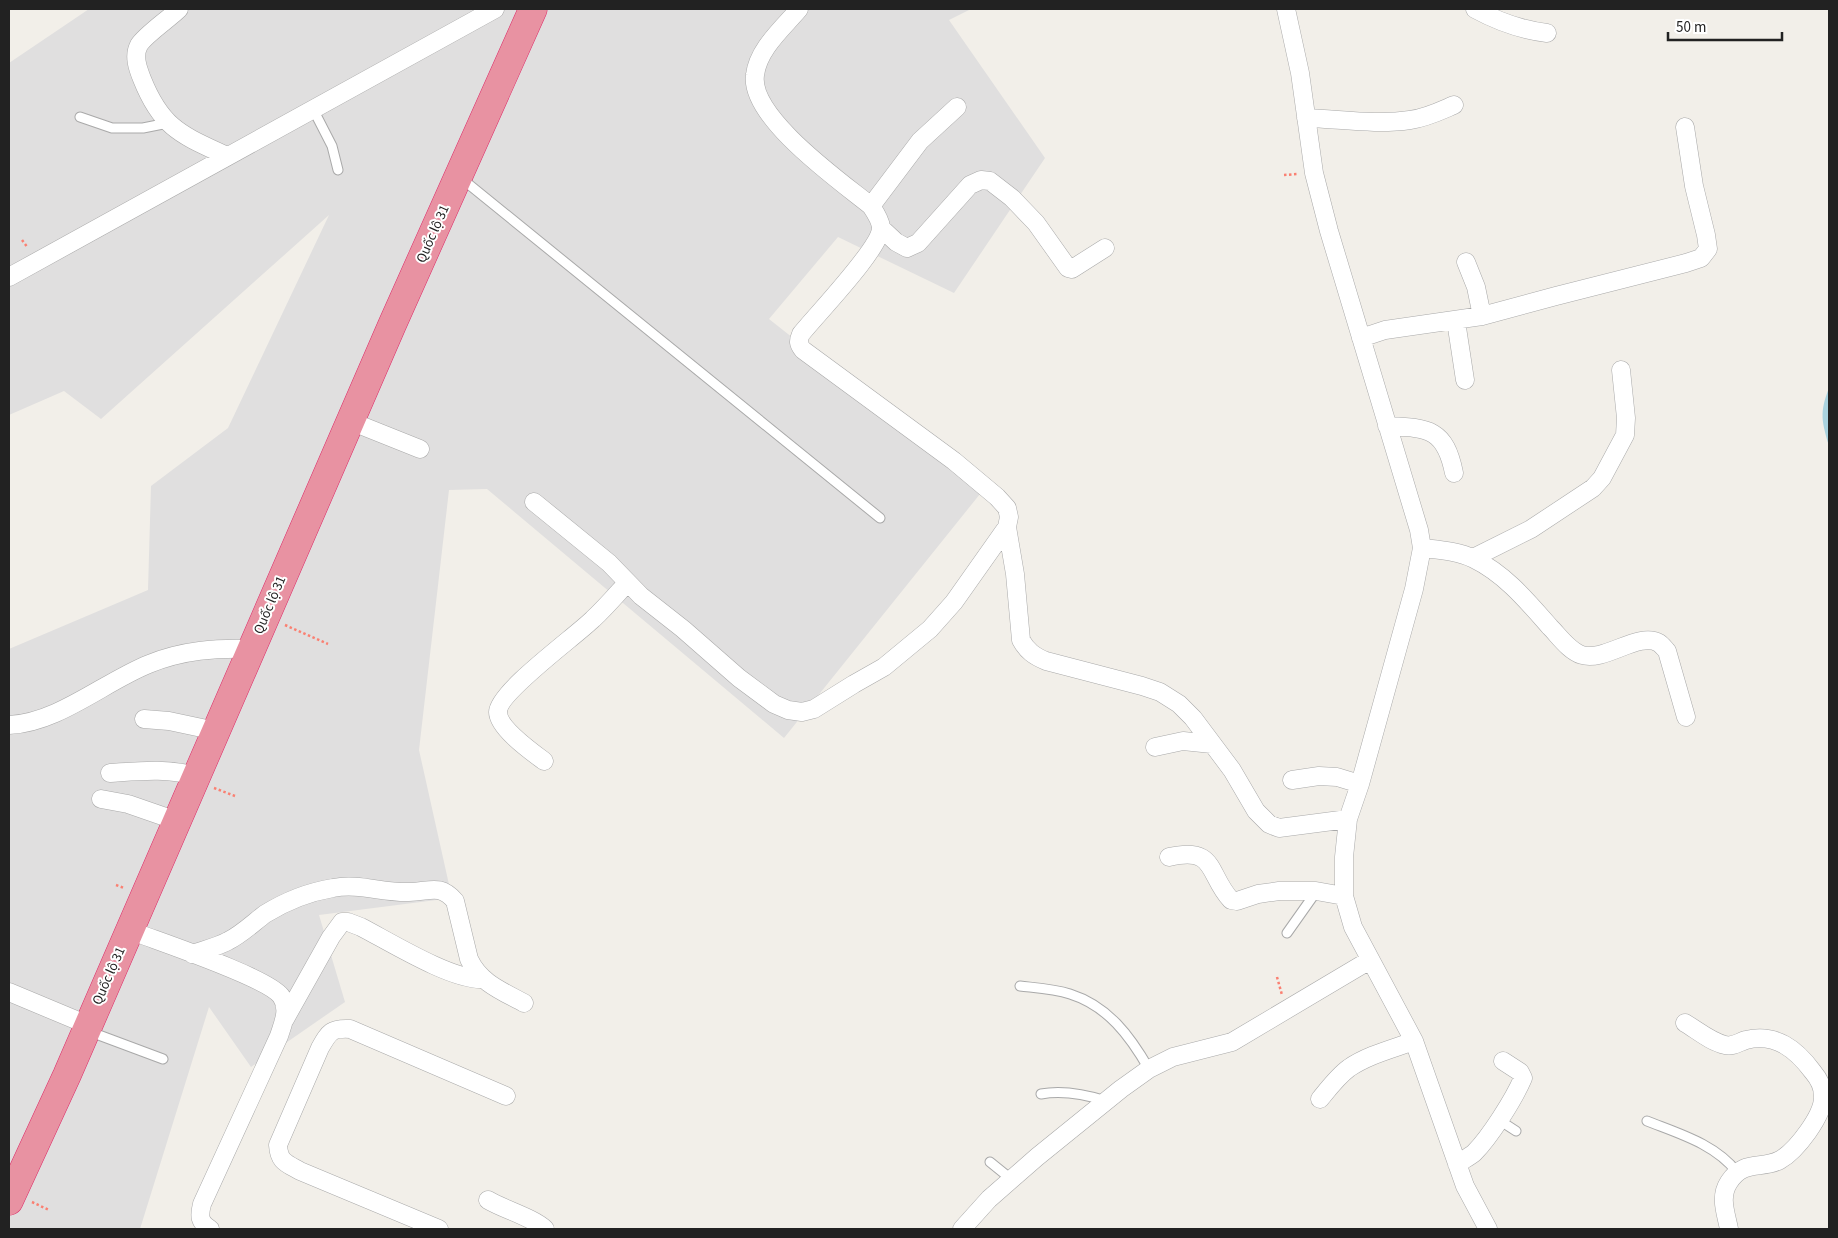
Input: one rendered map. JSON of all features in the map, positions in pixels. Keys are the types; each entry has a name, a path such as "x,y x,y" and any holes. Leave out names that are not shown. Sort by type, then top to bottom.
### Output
{"highway":[{"name":"Quốc lộ 31","path":"9,1201 67,1075 350,422 533,9"}],"street":[{"path":"179,9 139,45 137,61 146,89 156,109 179,133 227,156"},
{"path":"9,277 495,9"},
{"path":"799,9 772,40 760,59 755,74 754,87 762,104 794,144 871,206 877,214 881,228 896,242 907,248 918,243 970,185 981,180 990,181 1012,198 1036,223 1068,268 1072,269 1105,248"},
{"path":"1286,9 1300,73 1314,173 1419,530 1422,548 1414,589 1360,784 1348,819 1344,857 1344,896 1353,927 1414,1040 1465,1186 1488,1229"},
{"path":"1475,9 1487,16 1526,30 1547,33"},
{"path":"1306,118 1386,122 1411,120 1430,116 1454,106"},
{"path":"871,206 920,141 957,107"},
{"path":"1361,338 1385,330 1482,316 1686,264 1701,258 1708,249 1694,186 1685,127"},
{"path":"881,228 877,240 853,273 801,334 798,340 799,345 803,350 954,461 997,497 1007,508 1009,517 1007,527 1015,574 1021,640 1026,650 1046,661 1160,692 1179,704 1193,718 1232,770 1256,811 1269,824 1279,828 1348,819"},
{"path":"1466,262 1476,287 1482,316"},
{"path":"1456,320 1465,380"},
{"path":"1473,558 1531,529 1593,488 1602,478 1625,435 1626,418 1621,370"},
{"path":"350,422 420,450"},
{"path":"1387,426 1414,427 1432,432 1444,442 1452,461 1454,473"},
{"path":"534,502 609,563 627,583 739,678 774,704 788,710 802,712 814,709 884,667 930,629 954,602 1007,527"},
{"path":"1422,548 1446,551 1473,558 1494,571 1521,594 1563,640 1582,655 1590,656 1606,653 1638,642 1651,640 1660,643 1667,651 1686,717"},
{"path":"544,762 508,730 501,720 498,711 503,700 538,666 592,620 627,583"},
{"path":"9,725 42,718 148,664 169,656 217,648 251,649"},
{"path":"144,719 169,721 216,731"},
{"path":"1156,746 1169,742 1183,741 1212,744"},
{"path":"110,773 155,770 178,771 196,776"},
{"path":"1292,780 1319,776 1337,777 1360,784"},
{"path":"101,799 128,804 177,821"},
{"path":"1169,857 1195,854 1206,860 1231,900 1237,901 1279,890 1316,891 1344,896"},
{"path":"192,954 228,942 265,915 285,904 316,892 355,886 410,892 440,889 454,901 473,968 482,979 524,1003"},
{"path":"210,1229 202,1223 199,1216 202,1204 285,1020 331,937 342,922 348,922 361,927 447,970 473,979 482,979"},
{"path":"129,930 261,981 280,995 286,1006 285,1020"},
{"path":"962,1229 989,1199 1012,1179 1106,1101 1148,1069 1173,1057 1232,1042 1370,960"},
{"path":"9,992 87,1027"},
{"path":"1685,1023 1725,1045 1734,1045 1745,1040 1763,1037 1775,1039 1786,1045 1820,1081 1823,1096 1821,1107 1816,1118 1788,1154 1778,1161 1750,1166 1738,1172 1728,1182 1724,1196 1724,1211 1728,1229"},
{"path":"439,1229 300,1171 284,1162 278,1154 278,1145 320,1048 328,1033 338,1028 350,1029 506,1096"},
{"path":"1320,1099 1348,1069 1363,1060 1414,1040"},
{"path":"1457,1164 1474,1153 1499,1120 1523,1078 1520,1072 1503,1062"},
{"path":"488,1200 538,1223 545,1229"}],"lane":[{"path":"313,109 332,146 338,170"},
{"path":"80,117 112,128 143,128 168,123"},
{"path":"458,176 880,518"},
{"path":"1287,933 1316,891"},
{"path":"1020,986 1069,994 1086,1000 1118,1024 1133,1042 1148,1069"},
{"path":"87,1027 163,1059"},
{"path":"1041,1094 1054,1092 1072,1093 1106,1101"},
{"path":"1499,1120 1516,1131"},
{"path":"1647,1121 1698,1141 1718,1152 1738,1172"},
{"path":"990,1162 1012,1179"}],"path":[{"path":"266,616 328,644"}],"shaded area":[{"path":"89,9 971,9 949,20 1045,158 954,293 838,237 769,319 984,489 784,738 487,489 449,490 419,750 452,898 319,915 345,1002 251,1067 209,1007 140,1229 9,1229 9,649 148,590 151,486 228,428 329,215 101,419 64,391 9,415 9,63"}],"water":[{"path":"1829,388 1829,446 1823,411"}]}
